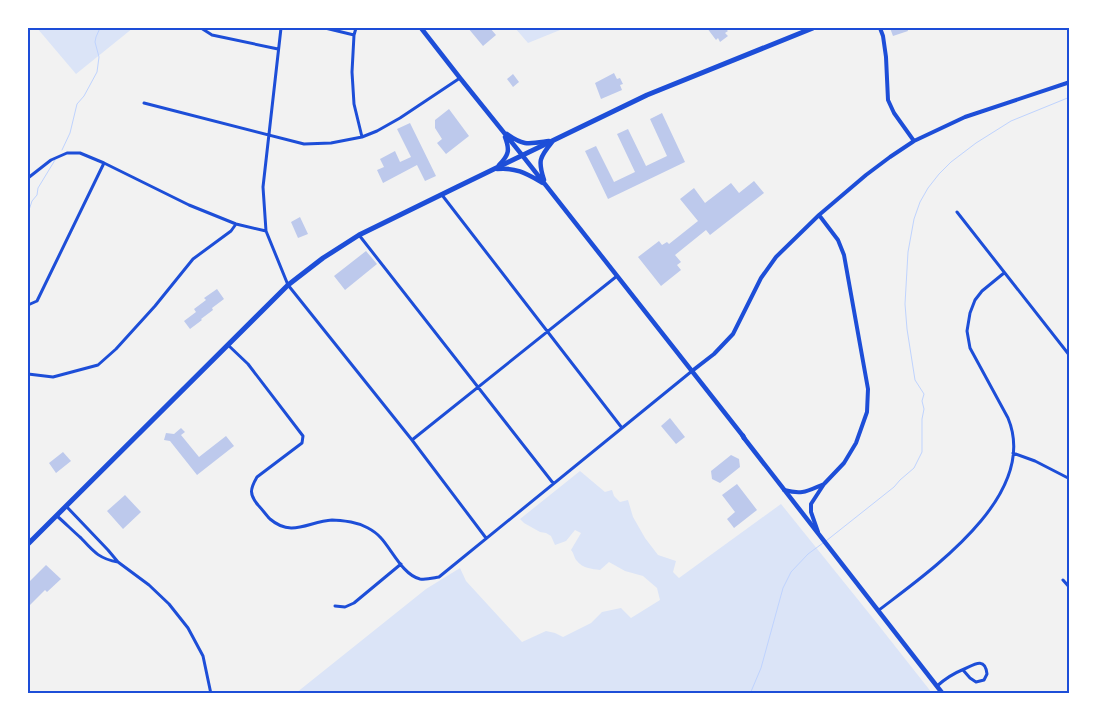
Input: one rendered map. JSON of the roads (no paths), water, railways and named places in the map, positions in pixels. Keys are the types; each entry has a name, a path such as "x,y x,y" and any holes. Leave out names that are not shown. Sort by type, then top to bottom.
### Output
{"main road":[{"path":"421,28 744,437 943,694"},
{"path":"28,544 288,285 323,258 359,235 647,95 813,28"},
{"path":"502,131 517,141 526,144 552,141"},
{"path":"493,170 508,155 508,146 502,131"},
{"path":"545,184 540,161 552,141"},
{"path":"493,170 504,168 522,171 545,184"}],"street":[{"path":"202,28 212,34 278,49"},
{"path":"281,28 263,187 266,232 288,285 412,440 486,538"},
{"path":"325,28 354,35"},
{"path":"356,28 352,72 354,104 362,137"},
{"path":"880,28 886,57 888,100 894,113 914,142"},
{"path":"144,103 304,144 331,143 362,137 376,131 400,118 460,78"},
{"path":"228,344 248,364 303,436 302,443 257,478 253,484 251,492 253,498 269,518 276,524 296,529 331,520 349,521 359,524 380,537 409,574 420,579 438,577 714,354 733,334 761,278 776,257 819,215 866,175 914,142 966,117 1070,82"},
{"path":"28,178 51,160 67,153 80,152 189,205 236,224 266,232"},
{"path":"28,305 37,301 104,163"},
{"path":"442,194 622,428"},
{"path":"957,212 1070,356"},
{"path":"819,215 838,240 844,255 868,389 867,412 856,443 844,463 824,484 811,504 810,512 819,534"},
{"path":"28,374 53,377 98,366 155,306 193,259 231,232 236,224"},
{"path":"359,235 554,483"},
{"path":"879,610 958,546 974,529 1005,484 1013,452 1010,423 971,350 967,331 975,300 982,291 1004,273"},
{"path":"412,440 617,276"},
{"path":"1013,452 1070,479"},
{"path":"784,490 801,493 824,484"},
{"path":"66,506 118,562 149,585 169,604 188,628 203,656 211,694"},
{"path":"56,516 93,551 108,561 118,562"},
{"path":"335,606 345,607 354,603 402,564"},
{"path":"1063,580 1070,588"},
{"path":"937,686 950,675 975,663 985,667 987,674 984,680 976,682 963,670"}],"waterway":[{"path":"62,150 70,133 77,104 84,96 97,72 99,57 95,42 100,28"},
{"path":"826,541 894,487 914,468 922,452 922,419 924,409 922,401 924,394 915,380 905,304 908,252 914,219 920,202 939,174 976,143 1011,121 1070,97"},
{"path":"28,213 32,201 37,195 38,188 55,160"},
{"path":"750,694 761,668 783,588 791,572 808,554 823,543"}]}
